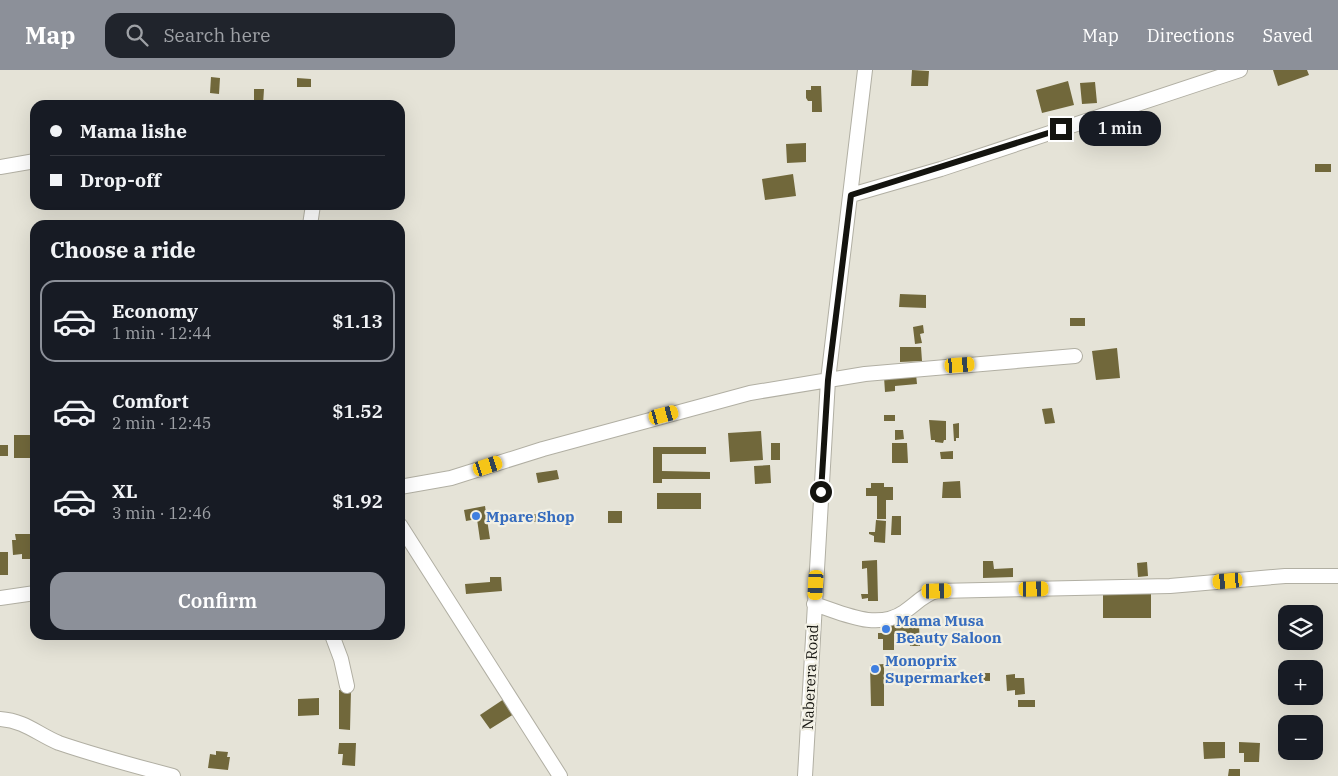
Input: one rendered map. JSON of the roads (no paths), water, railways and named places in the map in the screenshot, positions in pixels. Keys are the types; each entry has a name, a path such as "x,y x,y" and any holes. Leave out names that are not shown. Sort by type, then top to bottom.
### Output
{"street":[{"name":"Naberera Road","path":"804,776 828,380 866,70"},
{"path":"851,195 941,169 1240,70"},
{"path":"0,167 30,162"},
{"path":"405,486 451,478 543,449 750,393 828,380 927,368 1075,356"},
{"path":"405,533 560,776"},
{"path":"814,604 875,621 903,613 924,596 937,591 1170,586 1285,576 1338,576"},
{"path":"0,598 30,594"},
{"path":"334,640 341,659 347,686"},
{"path":"0,719 15,720 28,725 56,741 78,750 173,776"}],"place":[{"name":"Mpare Shop","path":"476,516"},
{"name":"Mama Musa Beauty Saloon","path":"886,629"},
{"name":"Monoprix Supermarket","path":"875,669"}]}
